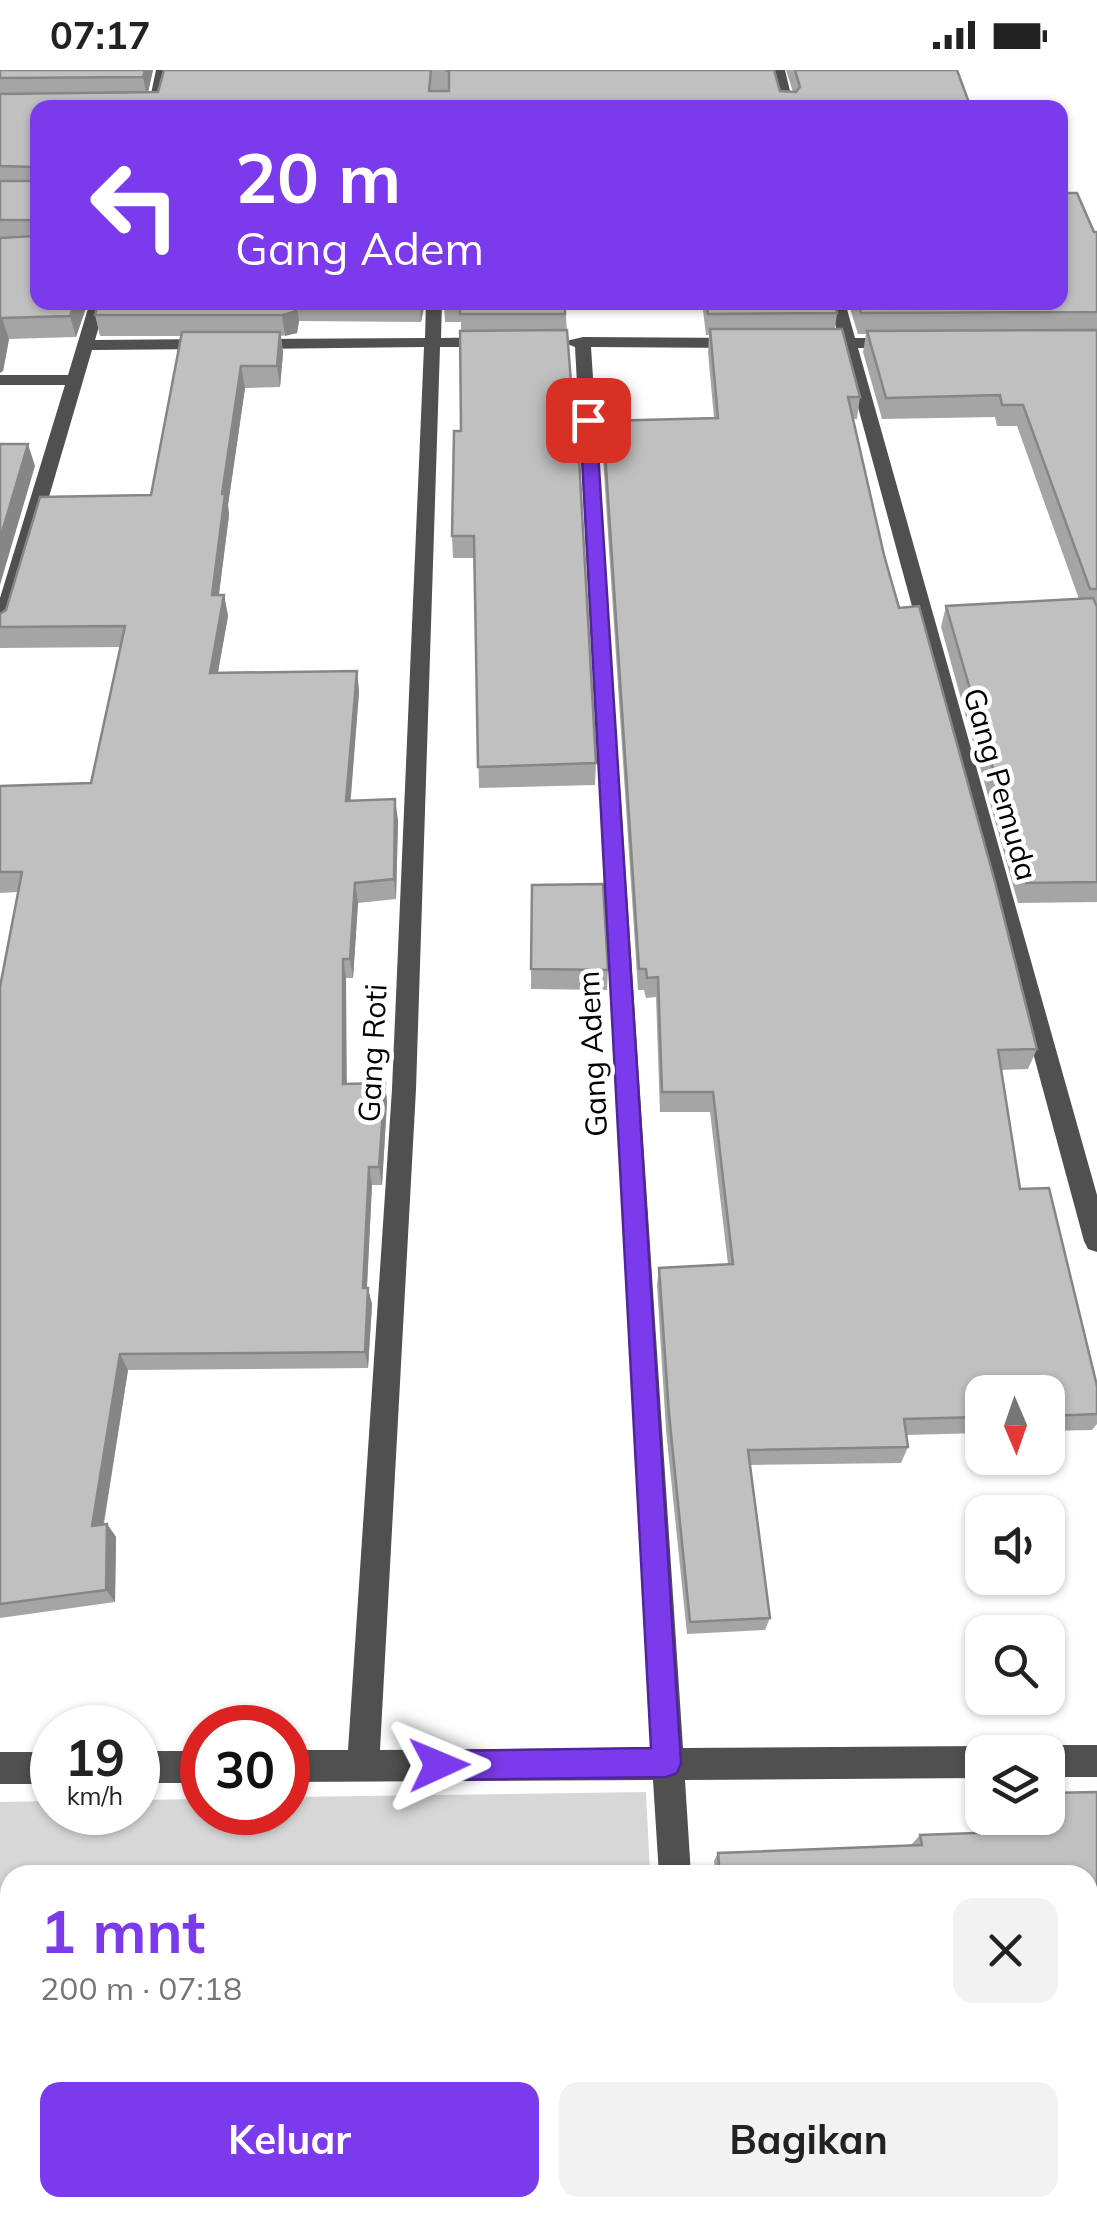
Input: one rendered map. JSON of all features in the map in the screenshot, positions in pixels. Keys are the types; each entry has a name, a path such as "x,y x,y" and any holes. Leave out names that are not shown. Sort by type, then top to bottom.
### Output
{"street":[{"path":"157,100 163,70"},
{"path":"778,70 785,100"},
{"path":"0,630 43,457 74,380 96,310"},
{"name":"Gang Roti","path":"363,1766 404,1090 434,310"},
{"name":"Gang Pemuda","path":"839,310 1097,1242"},
{"path":"85,345 508,342"},
{"path":"546,342 753,343"},
{"name":"Gang Adem","path":"583,342 674,1865"},
{"path":"790,343 905,343"},
{"path":"0,380 74,380"},
{"path":"1065,1761 1097,1761"},
{"path":"310,1766 965,1762"},
{"path":"0,1768 30,1768"}],"shaded area":[{"path":"646,1792 650,1865 0,1865 0,1802 30,1801 30,1835 160,1835 160,1800 180,1799 180,1835 310,1835 310,1797"}],"building":[{"path":"0,70 145,70 143,77 0,78"},
{"path":"164,70 431,70 429,91 449,91 449,71 445,70 774,70 780,91 796,92 800,87 795,70 957,70 968,100 30,100 30,167 0,166 0,94 158,92"},
{"path":"0,181 30,181 30,220 0,220"},
{"path":"1068,193 1077,193 1097,232 1097,312 860,310 1068,310"},
{"path":"30,236 30,310 72,310 70,316 2,318 0,330 0,238"},
{"path":"96,310 294,310 282,315 95,315"},
{"path":"460,310 565,310 565,314 460,314"},
{"path":"707,310 837,313 708,314"},
{"path":"710,329 842,329 860,397 848,397 884,555 899,608 919,606 1037,1049 998,1050 1020,1189 1049,1188 1097,1386 1097,1414 1065,1415 1065,1375 965,1375 965,1417 904,1419 908,1447 748,1450 770,1618 690,1622 659,1268 733,1264 713,1092 662,1092 658,977 647,978 646,969 639,969 603,421 718,418"},
{"path":"567,330 577,422 596,763 478,767 474,536 452,536 454,431 461,431 460,331"},
{"path":"1097,330 1097,589 1090,589 1023,405 1002,405 1000,395 886,398 867,331"},
{"path":"182,332 280,332 277,366 241,366 212,595 224,595 210,673 357,671 346,801 395,799 394,879 355,883 350,959 343,959 343,1084 385,1083 379,1167 369,1167 363,1288 368,1288 365,1352 120,1354 92,1526 107,1524 106,1590 0,1604 0,987 22,872 0,872 0,786 91,783 125,626 0,627 0,614 6,610 40,497 151,495"},
{"path":"0,444 28,444 0,539"},
{"path":"1093,598 1097,607 1097,882 1026,883 946,606"},
{"path":"603,884 608,970 531,969 532,885"},
{"path":"1097,1792 1097,1865 719,1865 718,1853 922,1845 920,1835 1065,1835 1065,1793"}],"route":[{"path":"439,1765 666,1763 588,420"}]}
